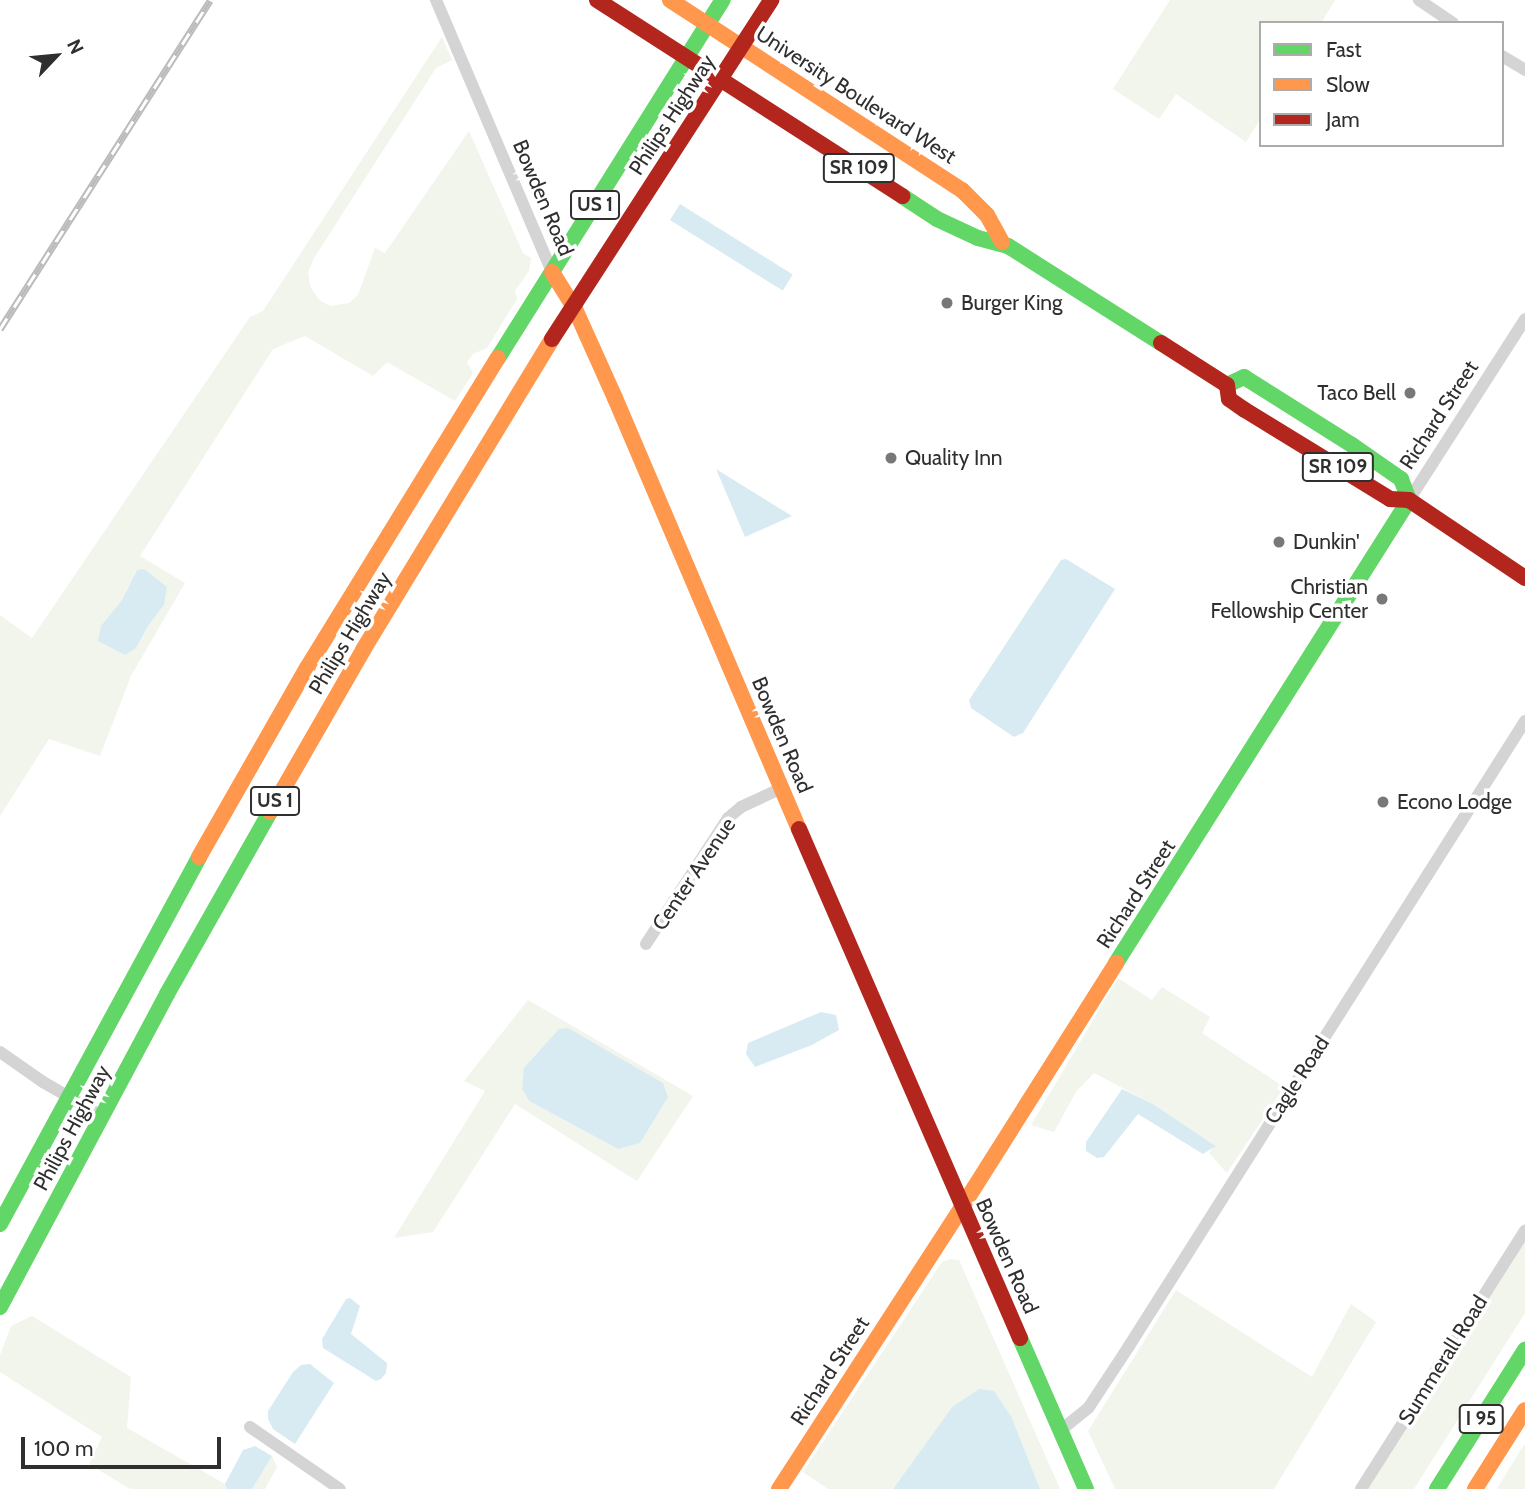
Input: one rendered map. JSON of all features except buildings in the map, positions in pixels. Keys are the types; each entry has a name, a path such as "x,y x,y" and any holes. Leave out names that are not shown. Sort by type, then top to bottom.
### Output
{"main road":[{"name":"University Boulevard West","path":"597,0 937,219 978,238 1003,242 1227,385 1229,400 1390,499 1409,500 1525,578"},
{"name":"University Boulevard West","path":"670,0 962,190 987,215 1003,242"},
{"name":"Philips Highway","path":"0,1307 102,1116 295,727 552,272 723,0"},
{"name":"Philips Highway","path":"0,1224 172,904 295,727 575,309 771,0"},
{"name":"Bowden Road","path":"552,272 575,309 1086,1489"},
{"name":"SR 109","path":"1227,385 1244,377 1352,445 1401,479 1409,500"},
{"name":"Richard Street","path":"779,1489 962,1207 1409,500"},
{"name":"I 95","path":"1437,1489 1525,1350"},
{"name":"I 95","path":"1475,1489 1525,1410"}],"street":[{"name":"Bowden Road","path":"436,0 552,272"},
{"path":"1419,0 1450,21"},
{"path":"1504,57 1524,68"},
{"name":"Richard Street","path":"1409,500 1525,319"},
{"name":"Cagle Road","path":"1060,1430 1089,1407 1525,722"},
{"name":"Center Avenue","path":"646,944 728,818 741,807 782,788"},
{"path":"0,1052 102,1116"},
{"name":"Summerall Road","path":"1361,1489 1525,1231"},
{"path":"250,1427 340,1489"}],"shaded area":[{"path":"1170,0 1335,0 1322,21 1259,21 1259,121 1246,142 1176,94 1159,119 1113,89"},
{"path":"442,37 452,60 436,68 314,258 308,272 310,286 319,300 330,306 349,303 358,295 375,248 385,253 469,131 523,253 531,258 529,271 515,291 517,299 487,348 473,354 467,362 473,373 455,401 387,362 373,376 305,336 273,349 140,556 185,583 131,676 100,756 49,739 0,816 0,615 32,638 250,317 263,311","holes":["137,570 164,605 136,648 102,626 122,600"]},
{"path":"680,204 793,274 783,291 670,220"},
{"path":"716,469 792,516 745,537"},
{"path":"1066,559 1115,589 1023,733 1014,737 971,708 969,700 1061,560"},
{"path":"144,569 167,587 164,605 136,648 125,655 98,641 101,626 122,600 137,570"},
{"path":"1118,978 1152,1000 1162,987 1210,1017 1202,1033 1284,1087 1227,1173 1209,1153 1215,1145 1153,1104 1094,1073 1076,1092 1054,1132 1031,1125"},
{"path":"528,1000 693,1096 637,1181 515,1104 433,1232 394,1238 485,1091 464,1081","holes":["522,1089 618,1149 529,1101"]},
{"path":"821,1012 836,1015 839,1030 812,1045 755,1067 746,1054 748,1043"},
{"path":"568,1028 663,1083 668,1097 640,1143 618,1149 529,1101 522,1089 524,1068 559,1029"},
{"path":"1122,1089 1153,1104 1216,1146 1203,1154 1138,1114 1104,1157 1097,1158 1086,1151 1086,1142"},
{"path":"1525,1238 1525,1313 1414,1489 1366,1489"},
{"path":"959,1260 1060,1489 1040,1489 1012,1418 952,1407 893,1489 828,1489 803,1472 942,1262"},
{"path":"1176,1290 1312,1377 1351,1304 1376,1322 1274,1489 1115,1489 1088,1431"},
{"path":"350,1298 360,1306 351,1334 387,1363 386,1373 376,1381 323,1348 322,1339 346,1299"},
{"path":"32,1316 131,1377 127,1428 225,1484 227,1489 130,1489 89,1464 102,1437 0,1372 0,1355 11,1326"},
{"path":"310,1364 334,1383 295,1444 273,1429 268,1419 268,1411 293,1372 301,1365"},
{"path":"979,1389 994,1391 1012,1418 1040,1489 893,1489 952,1407"},
{"path":"1525,1444 1525,1489 1497,1489 1521,1449"},
{"path":"255,1446 272,1456 252,1489 227,1489 225,1484 243,1450"},
{"path":"272,1456 277,1467 265,1489 252,1489"}],"railway":[{"path":"0,329 210,0"}],"traffic: fast":[{"path":"498,358 723,0"},
{"path":"902,196 937,219 978,238 1008,246 1161,343"},
{"path":"1227,385 1244,377 1352,445 1401,479 1409,500"},
{"path":"1116,963 1409,500"},
{"path":"0,1307 167,994 270,812"},
{"path":"0,1224 199,857"},
{"path":"1020,1338 1086,1489"},
{"path":"1437,1489 1525,1350"}],"traffic: slow":[{"path":"670,0 962,190 987,215 1002,242"},
{"path":"552,272 575,309 615,398 799,829"},
{"path":"270,812 363,650 552,339"},
{"path":"199,857 307,668 498,358"},
{"path":"962,1207 1116,963"},
{"path":"779,1489 962,1207"},
{"path":"1475,1489 1525,1410"}],"traffic: jam":[{"path":"597,0 902,196"},
{"path":"552,339 771,0"},
{"path":"1161,343 1227,385 1229,399 1245,410 1390,499 1409,500 1525,578"},
{"path":"799,829 1020,1338"}],"place":[{"name":"Burger King","path":"947,303"},
{"name":"Taco Bell","path":"1410,393"},
{"name":"Quality Inn","path":"891,458"},
{"name":"Dunkin'","path":"1279,542"},
{"name":"Christian Fellowship Center","path":"1382,599"},
{"name":"Econo Lodge","path":"1383,802"}]}
